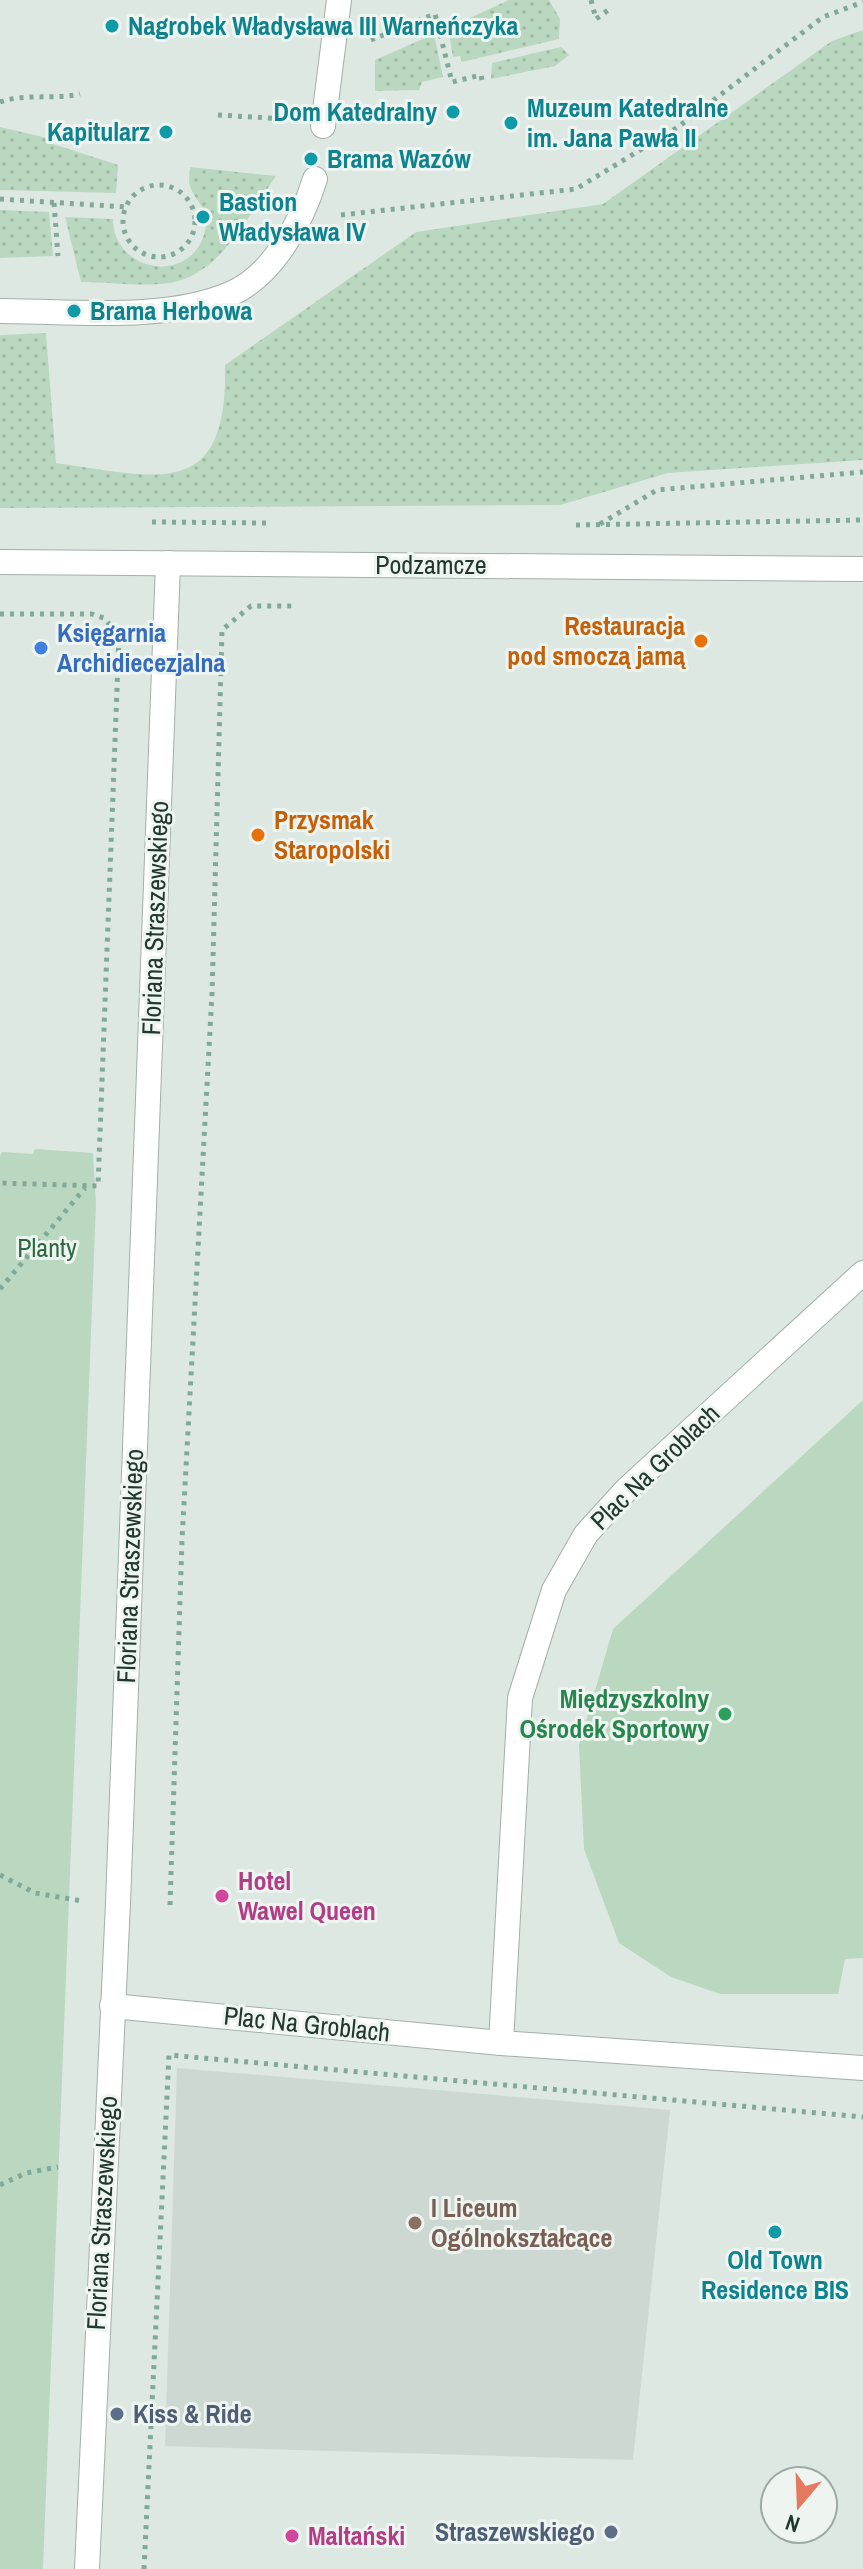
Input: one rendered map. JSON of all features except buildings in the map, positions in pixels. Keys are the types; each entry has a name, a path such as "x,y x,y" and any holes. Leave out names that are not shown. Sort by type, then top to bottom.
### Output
{"street":[{"path":"323,126 339,0"},
{"path":"0,311 162,310 197,305 233,293 261,271 300,219 315,179"},
{"name":"Podzamcze","path":"0,562 863,569"},
{"name":"Floriana Straszewskiego","path":"87,2569 118,1903 168,563"},
{"name":"Plac Na Groblach","path":"501,2043 520,1698 554,1590 586,1534 627,1489 863,1273"},
{"name":"Plac Na Groblach","path":"112,2006 501,2043 863,2068"}],"path":[{"path":"591,0 596,19 611,8"},
{"path":"300,219 576,189 678,127 823,17 863,2"},
{"path":"400,29 435,14 452,82 481,75 482,80"},
{"path":"0,102 15,96 61,98 80,94"},
{"path":"218,115 291,119"},
{"path":"165,185 182,193 193,208 195,227 187,244 172,255 153,257 136,249 125,234 123,215 127,207 131,198 146,187 165,185"},
{"path":"0,199 127,207"},
{"path":"54,203 58,256"},
{"path":"863,472 657,490 600,525 863,520"},
{"path":"170,1905 182,1540 212,994 222,630 251,606"},
{"path":"0,614 92,614 104,618 119,636 98,1186 0,1183"},
{"path":"0,1289 86,1187"},
{"path":"0,1875 35,1893 68,1900 118,1903"},
{"path":"144,2569 169,2055 863,2117"},
{"path":"0,2185 26,2173 58,2167"}],"shaded area":[{"name":"I Liceum Ogólnokształcące","path":"177,2068 670,2110 633,2460 165,2446"}],"green space":[{"path":"509,0 549,0 560,19 559,39 462,62 460,56 453,57 448,28"},
{"path":"863,30 863,460 668,473 560,505 0,508 0,335 46,333 56,463 155,475 180,471 200,460 214,440 223,409 225,365 416,232 603,204 832,41"},
{"path":"434,34 443,77 422,82 419,90 375,91 375,60"},
{"path":"561,47 569,55 555,66 491,79 492,63"},
{"path":"0,127 51,139 50,143 118,165 116,193 0,190"},
{"path":"190,167 276,176 232,241 203,269 187,278 147,285 81,282 65,217 113,219 116,237 126,251 139,261 154,266 170,266 185,260 197,248 205,231 206,216 190,186"},
{"path":"0,210 49,212 53,256 0,258"},
{"name":"Planty","path":"35,1149 93,1153 96,1204 43,2569 0,2569 0,1156 2,1152 33,1154"},
{"name":"Międzyszkolny Ośrodek Sportowy","path":"863,1400 863,1958 845,1959 838,1994 720,1994 671,1977 619,1943 584,1849 579,1745 613,1629"}],"place":[{"name":"Nagrobek Władysława III Warneńczyka","path":"112,26"},
{"name":"Dom Katedralny","path":"453,112"},
{"name":"Muzeum Katedralne im. Jana Pawła II","path":"511,123"},
{"name":"Kapitularz","path":"166,132"},
{"name":"Brama Wazów","path":"311,159"},
{"name":"Bastion Władysława IV","path":"203,217"},
{"name":"Brama Herbowa","path":"74,311"},
{"name":"Restauracja pod smoczą jamą","path":"701,641"},
{"name":"Księgarnia Archidiecezjalna","path":"41,648"},
{"name":"Przysmak Staropolski","path":"258,835"},
{"name":"Międzyszkolny Ośrodek Sportowy","path":"725,1714"},
{"name":"Hotel Wawel Queen","path":"222,1896"},
{"name":"I Liceum Ogólnokształcące","path":"415,2223"},
{"name":"Old Town Residence BIS","path":"775,2232"},
{"name":"Kiss & Ride","path":"117,2414"},
{"name":"Straszewskiego","path":"611,2532"},
{"name":"Maltański","path":"292,2536"}]}
